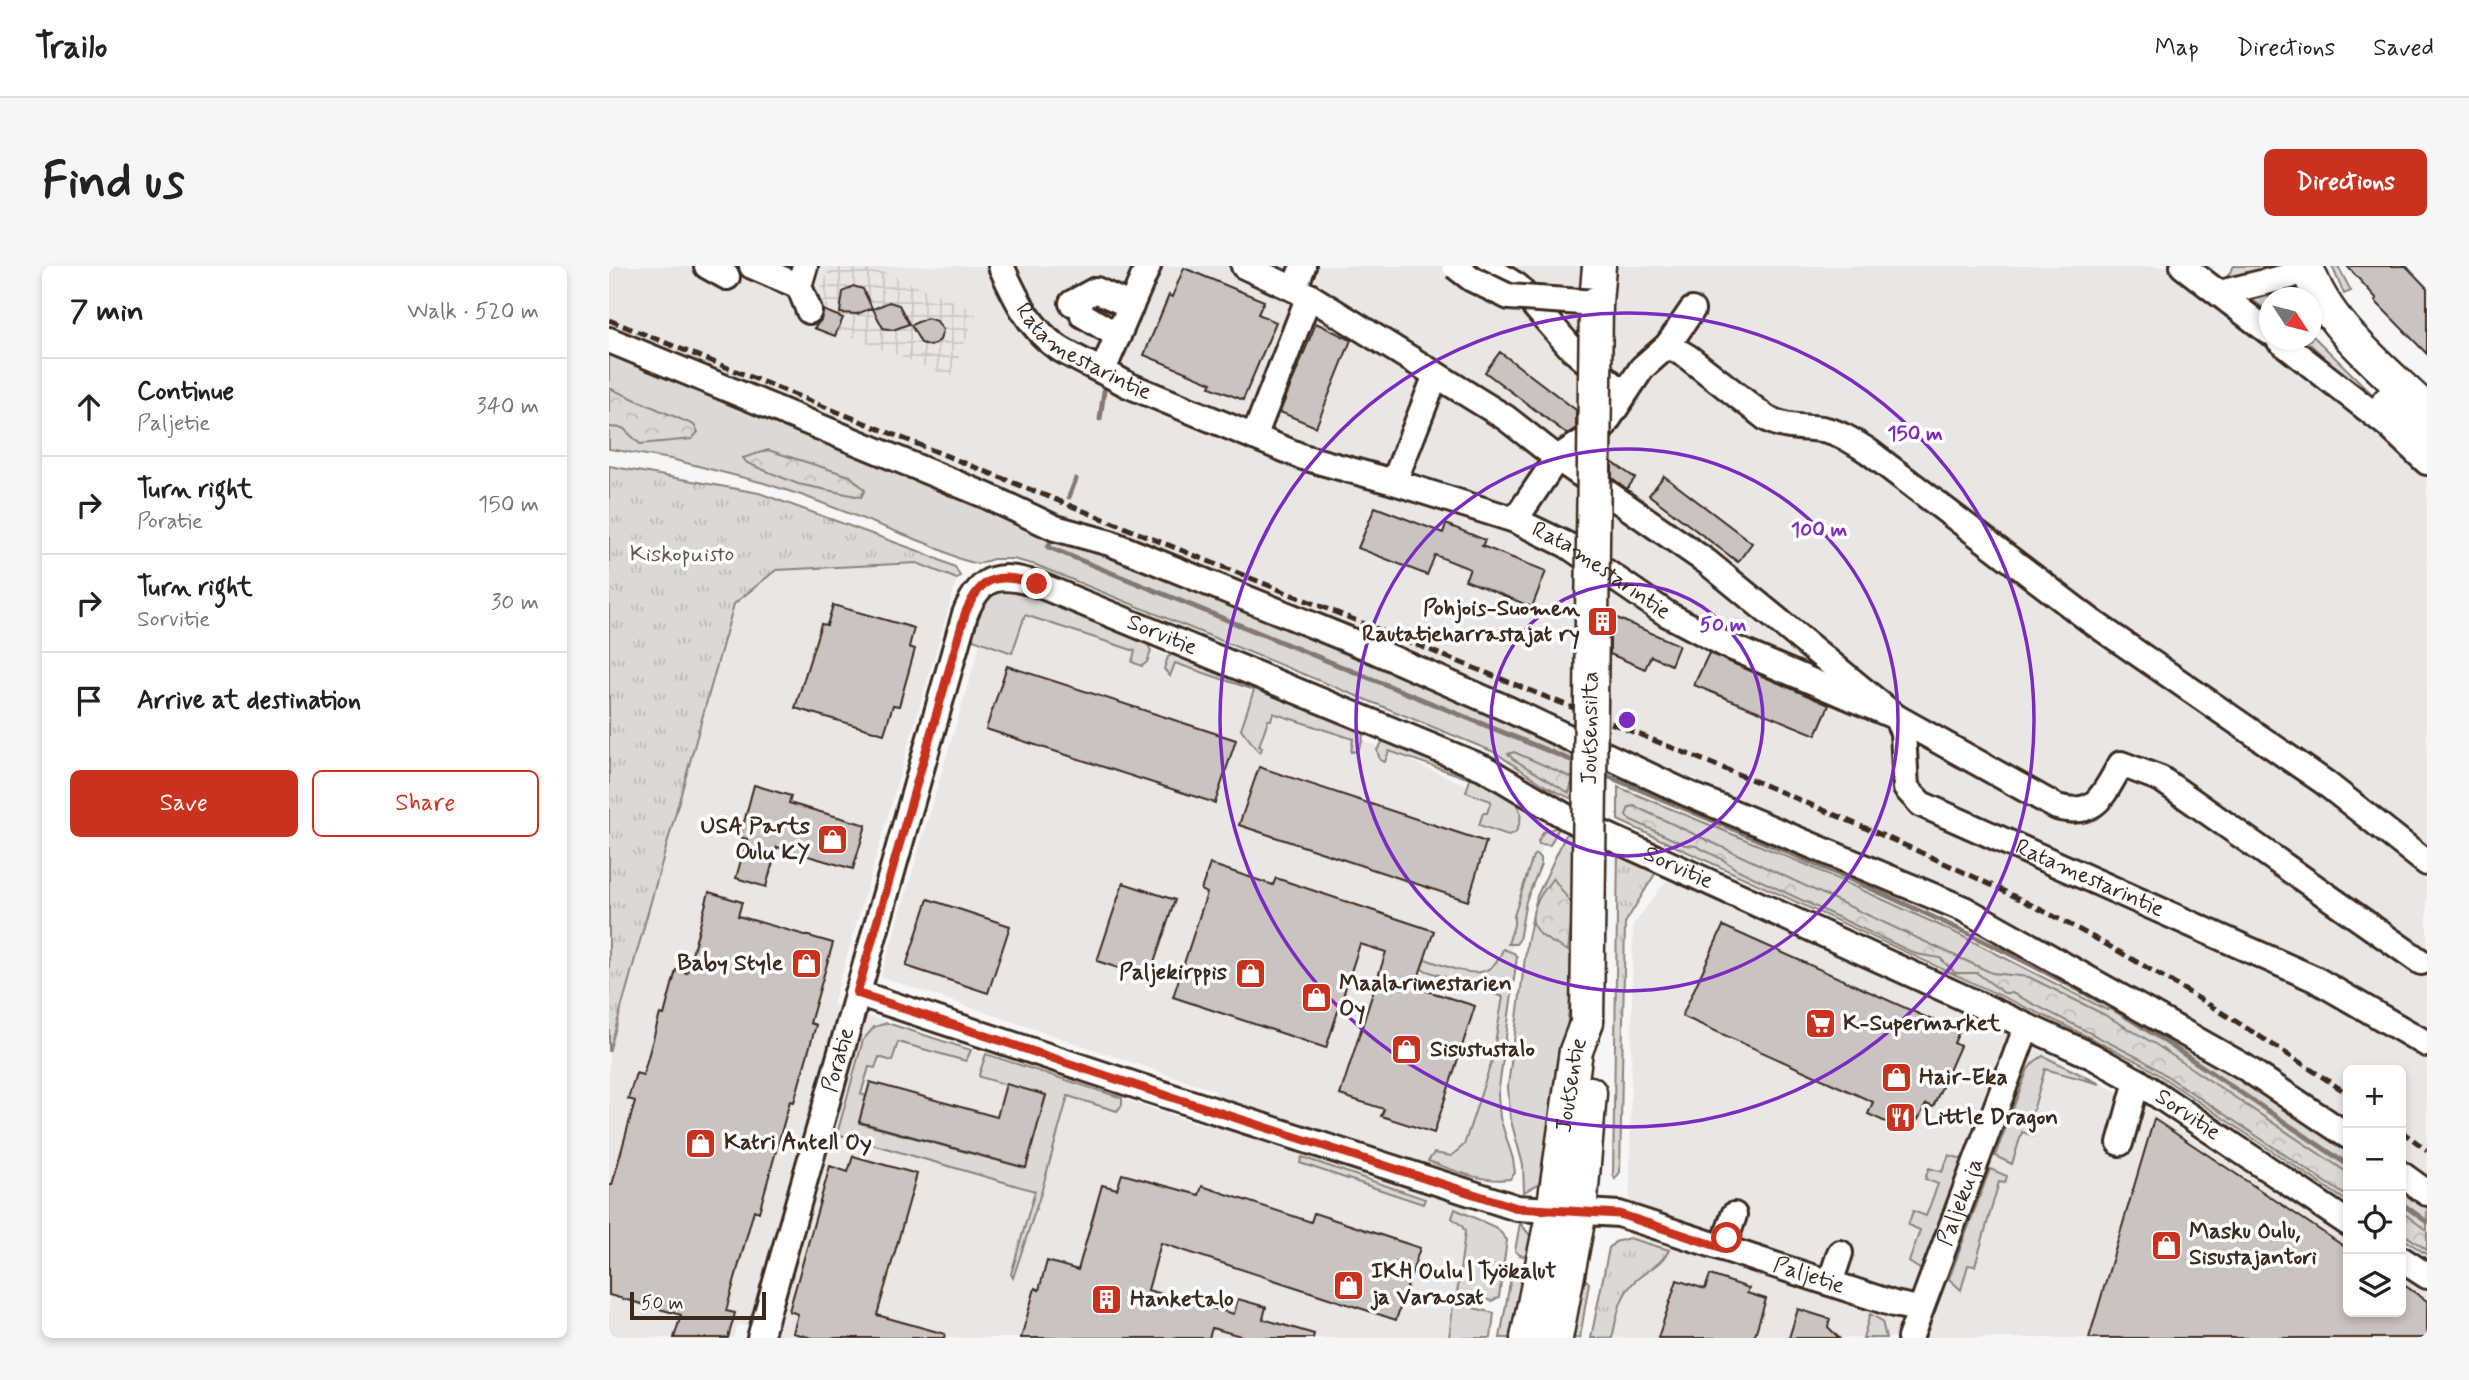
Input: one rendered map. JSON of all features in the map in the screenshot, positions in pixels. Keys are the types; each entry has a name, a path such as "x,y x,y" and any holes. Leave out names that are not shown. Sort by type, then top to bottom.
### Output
{"main road":[{"name":"Joutsensilta","path":"1587,1022 1596,303 1599,266"},
{"path":"2296,276 2312,282 2330,313 2345,331 2427,411"},
{"path":"2322,337 2427,440"},
{"name":"Joutsentie","path":"1556,1338 1567,1211 1576,1051 1587,1022"},
{"name":"Joutsentie","path":"1527,1338 1567,1211"}],"street":[{"path":"752,266 802,276 809,311"},
{"name":"Ratamestarintie","path":"1001,266 1027,316 1059,349 1128,385 1303,457 1515,520 1567,545 1667,614 1712,638 1896,718 1903,732 1906,788 1921,804 2315,979 2427,1044"},
{"path":"1103,370 1148,266"},
{"path":"1244,266 1302,293 1506,418 1557,458 1707,562 1896,718 2057,807 2073,811 2084,810 2101,797 2121,764 2161,779 2421,962"},
{"path":"1254,437 1302,293 1303,266"},
{"path":"1454,266 1472,279 1509,297 1596,303"},
{"path":"1485,266 1517,286 1572,349 1624,394"},
{"path":"2183,266 2259,323"},
{"path":"2220,293 2296,276"},
{"path":"1118,336 1078,309 1096,290 1131,306"},
{"path":"1515,520 1557,458 1601,430 1642,368 1668,345 1692,310"},
{"path":"609,340 987,496 1055,528 1110,543 1364,646 1510,710 1686,793 1964,909 2231,1060 2343,1133"},
{"path":"1668,345 1780,426 1824,429 1851,440 1868,451 2091,621 2176,677 2324,782 2427,863"},
{"path":"2292,350 2389,426 2427,462"},
{"path":"1394,482 1436,375"},
{"name":"Sorvitie","path":"982,585 999,578 1013,577 1037,584 1484,768 1568,818 1668,861 2092,1056 2137,1081 2343,1220"},
{"name":"Poratie","path":"760,1338 965,614 972,595 982,585"},
{"name":"Paljetie","path":"857,993 1517,1208 1619,1214 1895,1304 1919,1309"},
{"name":"Paljekuja","path":"1910,1338 2026,1027"},
{"path":"2120,1143 2137,1081"},
{"path":"2406,1178 2427,1193"},
{"path":"1723,1248 1734,1215"},
{"path":"1830,1283 1840,1254"},
{"path":"2406,1262 2427,1276"}],"shaded area":[{"path":"609,266 2215,266 2212,270 2259,305 2259,350 2317,350 2427,455 2427,1195 2406,1176 2406,1065 2343,1065 2343,1120 1967,904 609,348"},
{"path":"831,266 868,266 977,311 951,377 838,331 834,338 814,328 822,310 816,302"},
{"path":"917,563 957,579 833,1004 1206,1126 1216,1091 881,977 995,593 1147,647 1552,822 1524,898 1510,957 1473,1176 1455,1338 789,1338 738,1324 733,1338 609,1338 609,1052 734,604 776,570"},
{"path":"1667,880 2022,1040 2145,1107 2343,1237 2343,1317 2406,1317 2406,1277 2427,1292 2427,1338 1612,1338 1620,1300 1633,1282 1665,1259 1668,1251 1629,1238 1633,925"}],"green space":[{"path":"2234,266 2281,266 2225,280"},
{"path":"2332,266 2338,266 2351,291 2344,294"},
{"path":"2259,291 2259,305 2243,293"},
{"path":"2322,345 2427,448 2427,455 2317,350 2322,350"},
{"path":"609,350 1095,550 1336,640 1367,662 1576,745 1576,801 1547,787 1494,752 1036,565 1013,559 993,559 977,564 764,483 671,459 609,449"},
{"path":"609,388 694,425 698,432 692,439 640,444 623,428 609,427"},
{"path":"768,450 850,476 865,490 861,497 798,484 747,463 743,458"},
{"name":"Kiskopuisto","path":"609,466 759,493 924,553 955,567 960,576 957,579 917,563 776,570 734,604 609,1052"},
{"path":"1017,589 1146,640 1151,651 1147,662 1142,666 1132,662 1135,651 1025,615 1012,653 973,639 970,633 983,599 994,592"},
{"path":"1174,653 1361,728 1363,737 1360,746 1357,751 1351,752 1353,739 1273,713 1259,746 1262,748 1260,753 1241,729 1254,690 1175,663 1170,676 1164,669 1168,657"},
{"path":"1384,740 1455,766 1507,793 1520,810 1520,821 1515,833 1508,835 1479,825 1491,801 1466,792 1470,779 1389,751 1385,762 1380,760 1377,750"},
{"path":"1514,752 1573,778 1569,793 1508,754"},
{"path":"1618,787 1807,865 1952,931 2107,1010 2122,1002 2343,1142 2343,1199 2141,1063 2060,1023 1618,820"},
{"path":"1634,806 1992,973 2029,977 2103,1014 2155,1044 2343,1170 2343,1194 2143,1060 2012,993 2004,993 1977,973 1955,973 1940,958 1916,954 1736,869 1696,846 1685,845 1629,819 1626,815 1629,807"},
{"path":"1560,826 1550,845 1539,844 1543,832"},
{"path":"1569,828 1576,831 1572,981 1552,1165 1542,1182 1524,1192 1523,1165 1510,1117 1508,1086 1527,943 1537,896"},
{"path":"1618,851 1658,869 1625,923 1620,1172 1615,1179 1613,1174"},
{"path":"1536,854 1541,858 1541,864 1526,901 1519,940 1516,944 1508,944 1514,916 1533,856"},
{"path":"1553,878 1573,906 1568,951 1549,941 1534,927 1533,912 1536,904"},
{"path":"1503,949 1517,957 1498,1095 1500,1118 1515,1173 1510,1179 1500,1180 1468,1175 1428,1161 1434,1153 1451,1156 1464,1145 1492,1060 1503,997 1421,969 1425,959 1459,970 1480,972 1489,969 1497,961"},
{"path":"887,1023 971,1050 966,1061 898,1042 892,1061 879,1057 875,1068 869,1067 861,1094 866,1096 859,1123 1025,1168 1046,1096 980,1077 986,1054 1122,1098 1122,1105 1117,1111 1068,1096 1041,1193 1013,1278 1011,1274 1035,1191 837,1134 863,1040 874,1027"},
{"path":"2043,1056 2100,1084 2045,1069 2031,1118 2038,1121 2034,1136 2022,1132 2012,1164 1995,1156 2028,1069"},
{"path":"1949,1155 1965,1160 1923,1271 1909,1262 1920,1230 1908,1225 1913,1211 1926,1216 1938,1184 1925,1179 1929,1168 1942,1172"},
{"path":"1302,1157 1425,1199 1423,1204 1300,1163"},
{"path":"1990,1169 2007,1176 2005,1183 1999,1182 1975,1266 1968,1265 1961,1290 1949,1279"},
{"path":"2406,1188 2427,1204 2427,1255 2406,1240"},
{"path":"1455,1209 1497,1228 1507,1240 1499,1297 1492,1301 1457,1294 1465,1232 1452,1218"},
{"path":"2406,1215 2427,1231 2427,1250 2406,1235"},
{"path":"1520,1223 1533,1239 1534,1259 1515,1251"},
{"path":"1629,1238 1669,1250 1659,1263 1635,1281 1625,1293 1612,1338 1591,1338 1609,1248 1615,1242"},
{"path":"1517,1268 1533,1271 1512,1338 1500,1338 1512,1271"},
{"path":"1576,1278 1589,1283 1580,1338 1569,1338"},
{"path":"1457,1304 1494,1313 1491,1338 1449,1338 1453,1306"},
{"path":"1870,1314 1882,1321 1886,1338 1863,1338"}],"building":[{"path":"2347,266 2406,266 2427,288 2427,354 2375,301 2377,299"},
{"path":"1184,268 1264,301 1258,314 1276,322 1243,400 1210,387 1212,383 1144,355 1169,295 1172,297"},
{"path":"853,286 863,289 872,308 857,314 840,313 843,292"},
{"path":"889,302 899,305 909,324 893,330 883,328 873,309"},
{"path":"823,310 843,318 835,336 814,328 821,320"},
{"path":"927,318 937,321 943,330 940,340 931,346 921,343 911,325"},
{"path":"1316,323 1351,340 1316,427 1280,412"},
{"path":"1500,352 1576,410 1576,428 1567,434 1485,372"},
{"path":"1612,462 1635,478 1627,489 1612,478"},
{"path":"1664,476 1752,543 1738,562 1649,495"},
{"path":"1375,507 1443,533 1446,524 1485,540 1482,546 1546,571 1532,607 1465,580 1470,569 1435,555 1427,575 1358,548"},
{"path":"833,605 914,628 909,647 915,649 899,706 893,705 884,734 795,708 821,624 827,625"},
{"name":"Pohjois-Suomen Rautatieharrastajat ry","path":"1610,615 1679,645 1671,665 1651,656 1645,669 1610,654"},
{"path":"1709,653 1829,705 1816,735 1694,685"},
{"path":"1007,666 1236,740 1215,803 986,729"},
{"path":"1259,767 1486,842 1468,901 1239,825"},
{"path":"754,785 791,796 789,803 866,825 853,869 777,847 766,887 736,878 747,839 740,837"},
{"path":"1210,864 1273,885 1276,878 1434,931 1415,987 1475,1006 1434,1133 1381,1116 1384,1109 1340,1095 1386,952 1360,944 1326,1048 1173,997 1207,893 1201,890"},
{"path":"1123,883 1175,900 1149,978 1097,961"},
{"name":"Katri Antell Oy","path":"709,892 742,902 738,916 833,943 810,1023 816,1025 794,1102 790,1101 759,1212 754,1210 726,1311 735,1313 728,1338 674,1338 681,1315 609,1295 609,1185 612,1185 635,1101 628,1099 636,1073 643,1075 676,970 687,973"},
{"path":"928,899 1010,926 988,993 906,966"},
{"name":"K-Supermarket","path":"1723,926 1959,1032 1954,1043 1960,1046 1933,1107 1926,1104 1918,1120 1907,1115 1901,1129 1868,1114 1873,1102 1682,1016"},
{"path":"870,1082 997,1117 1006,1084 1046,1095 1026,1168 859,1122"},
{"path":"2154,1119 2343,1246 2343,1317 2406,1317 2406,1286 2427,1301 2427,1338 2089,1338"},
{"path":"853,1156 917,1174 877,1315 945,1334 944,1338 812,1338 793,1333 798,1314 789,1311 830,1166 848,1172"},
{"path":"1122,1174 1199,1195 1202,1186 1311,1222 1314,1213 1420,1248 1396,1320 1161,1243 1148,1290 1234,1314 1238,1299 1266,1307 1263,1319 1314,1334 1313,1338 1248,1338 1212,1328 1209,1338 1021,1338 1035,1288 1039,1290 1047,1261 1078,1270 1102,1185 1117,1189"},
{"path":"1710,1275 1749,1288 1747,1293 1766,1299 1754,1338 1658,1338 1677,1280 1705,1289"},
{"path":"1798,1309 1830,1319 1828,1327 1839,1338 1789,1338"}],"waterway":[{"path":"1100,419 1104,391"},
{"path":"1069,497 1076,479"},
{"path":"1050,543 1048,547 1578,763"},
{"path":"1600,773 1919,910 2044,971 2143,1027 2343,1162"},
{"path":"2406,1207 2427,1222"}],"railway":[{"path":"609,320 1750,779 1928,856 2058,918 2132,959 2343,1091"},
{"path":"2406,1135 2427,1150"}],"place":[{"name":"Pohjois-Suomen Rautatieharrastajat ry","path":"1603,622"},
{"name":"USA Parts Oulu KY","path":"833,840"},
{"name":"Baby Style","path":"806,964"},
{"name":"Paljekirppis","path":"1250,973"},
{"name":"Maalarimestarien Oy","path":"1316,997"},
{"name":"K-Supermarket","path":"1820,1024"},
{"name":"Sisustustalo","path":"1407,1050"},
{"name":"Hair-Eka","path":"1896,1078"},
{"name":"Little Dragon","path":"1901,1118"},
{"name":"Katri Antell Oy","path":"701,1143"},
{"name":"Masku Oulu, Sisustajantori","path":"2166,1245"},
{"name":"IKH Oulu | Työkalut ja Varaosat","path":"1348,1285"},
{"name":"Hanketalo","path":"1107,1300"}],"route":[{"path":"1037,584 1013,577 999,578 982,585 972,595 857,993 1517,1208 1619,1214 1723,1248 1727,1238"}]}
